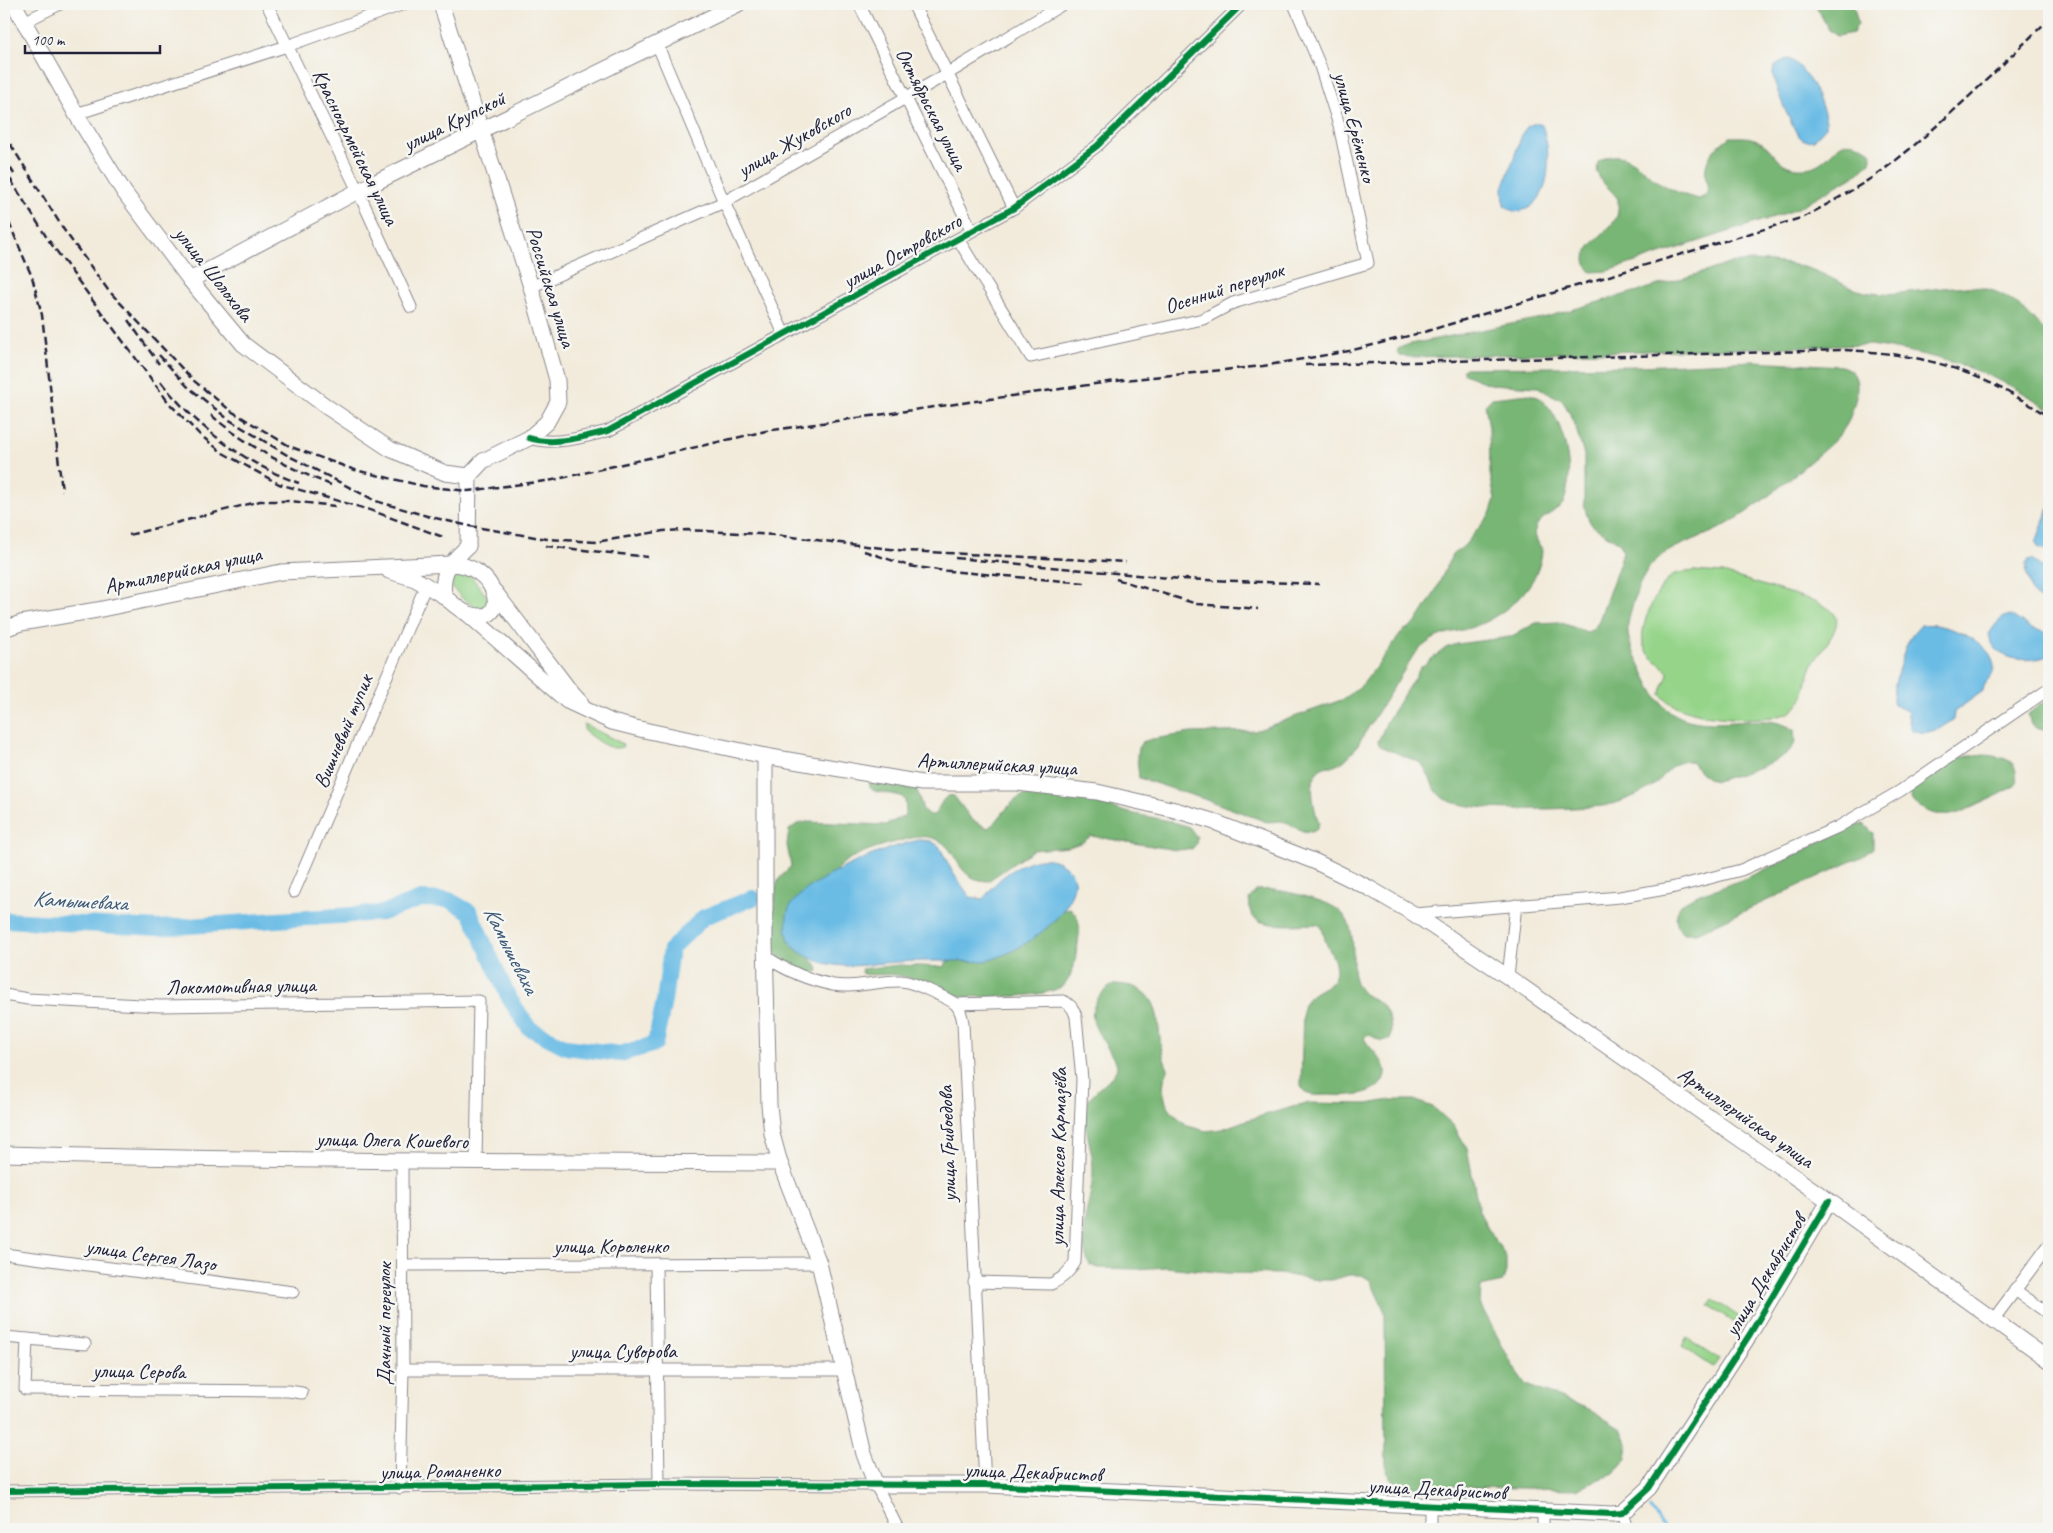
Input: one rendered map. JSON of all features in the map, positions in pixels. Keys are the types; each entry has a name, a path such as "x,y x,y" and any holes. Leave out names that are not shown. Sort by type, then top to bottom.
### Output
{"street":[{"name":"улица Шолохова","path":"14,4 76,114 124,192 190,280 242,344 327,407 390,449 444,473 469,476"},
{"path":"24,22 60,4"},
{"name":"Красноармейская улица","path":"269,4 287,46 358,190 411,306"},
{"path":"76,114 287,46 404,4"},
{"name":"Российская улица","path":"442,4 480,132 531,287 557,380 558,402 547,422 530,438 483,461 469,476"},
{"name":"улица Крупской","path":"190,280 358,190 480,132 738,4"},
{"name":"Октябрьская улица","path":"859,4 972,231"},
{"name":"Октябрьская улица","path":"913,4 1014,208"},
{"name":"улица Жуковского","path":"531,287 724,202 906,98 1063,4"},
{"name":"улица Островского","path":"530,438 542,442 608,432 1014,208 1097,146 1242,4"},
{"name":"улица Ерёменко","path":"1294,4 1320,66 1339,125 1368,263"},
{"path":"657,44 724,202 784,334"},
{"name":"Осенний переулок","path":"958,239 1032,356 1203,319 1233,304 1368,263"},
{"path":"444,596 444,575 450,564 468,546 469,476"},
{"name":"Артиллерийская улица","path":"468,546 482,575 570,691 591,712"},
{"name":"Артиллерийская улица","path":"4,629 21,622 96,610 263,575 306,570 450,564 468,566 482,575"},
{"name":"Артиллерийская улица","path":"372,568 398,572 444,596 468,614 566,702 612,722 765,756 922,783 1017,782 1062,787 1142,802 1212,821 1316,862 1369,888 1414,914 1508,977 1828,1201 2049,1360"},
{"name":"Вишневый тупик","path":"294,892 426,585"},
{"path":"468,614 487,615 492,611 495,605 495,592"},
{"path":"1414,914 1620,897 1671,888 1741,870 1838,827 1900,791 2049,689"},
{"path":"765,756 766,957 769,1105 772,1134 780,1163 819,1263 864,1454 876,1485 898,1529"},
{"path":"1508,977 1516,905"},
{"path":"766,957 787,971 814,980 853,987 871,983 903,981 919,986 957,1004"},
{"name":"Локомотивная улица","path":"4,994 28,999 160,1006 479,1001 476,1162"},
{"name":"улица Алексея Кармазёва","path":"957,1004 1064,1001 1070,1004 1076,1017 1082,1079 1075,1262 1070,1271 1060,1280 1050,1284 974,1282"},
{"name":"улица Грибоедова","path":"957,1004 961,1010 964,1023 974,1282 985,1485"},
{"name":"улица Олега Кошевого","path":"4,1154 476,1162 780,1163"},
{"name":"Дачный переулок","path":"400,1488 403,1370 402,1161"},
{"name":"улица Декабристов","path":"876,1485 985,1485 1622,1513 1648,1488 1755,1326 1828,1201"},
{"path":"1993,1320 2049,1245"},
{"name":"улица Сергея Лазо","path":"4,1254 293,1292"},
{"name":"улица Короленко","path":"403,1265 819,1263"},
{"path":"656,1264 659,1484"},
{"path":"2015,1290 2049,1314"},
{"path":"4,1337 85,1344"},
{"name":"улица Серова","path":"27,1339 25,1389 288,1391 302,1393"},
{"name":"улица Суворова","path":"403,1370 843,1370"},
{"name":"улица Романенко","path":"4,1491 659,1484 876,1485"},
{"name":"улица Декабристов","path":"1430,1505 1430,1529"},
{"path":"1543,1510 1543,1529"},
{"path":"1622,1513 1627,1529"}],"green space":[{"path":"1815,4 1853,4 1858,23 1853,33 1837,36 1829,30"},
{"path":"1730,137 1747,137 1757,140 1764,144 1782,163 1795,168 1815,166 1836,148 1851,142 1860,145 1872,153 1870,162 1859,173 1792,211 1608,271 1591,272 1586,264 1585,257 1588,250 1612,225 1617,216 1618,209 1618,199 1598,174 1598,162 1607,157 1624,157 1668,188 1699,199 1707,195 1706,166 1708,160 1719,145"},
{"path":"1751,261 1802,267 1864,292 1871,293 1904,293 1938,288 1973,287 1988,289 2003,295 2022,308 2049,335 2049,410 2029,396 2008,385 1964,366 1918,353 1870,345 1411,357 1400,356 1397,353 1398,349 1406,345 1546,317 1731,263"},
{"path":"1754,361 1841,366 1848,369 1855,376 1857,388 1854,406 1847,424 1829,446 1758,504 1715,531 1670,550 1651,565 1636,593 1630,612 1628,633 1634,653 1651,687 1658,700 1667,709 1682,718 1698,722 1765,721 1781,723 1794,730 1795,743 1789,751 1759,768 1716,781 1705,776 1691,761 1676,764 1648,789 1608,805 1520,809 1473,806 1455,803 1443,798 1436,790 1421,763 1380,746 1378,742 1387,721 1421,667 1446,648 1457,644 1510,637 1536,623 1559,622 1587,632 1592,630 1598,623 1623,551 1620,543 1591,524 1587,516 1584,504 1584,455 1574,422 1563,401 1538,387 1489,384 1464,374 1463,370 1466,368 1641,366"},
{"path":"1529,394 1539,398 1555,416 1564,442 1569,467 1567,491 1563,504 1543,518 1536,528 1537,540 1542,549 1537,572 1524,593 1506,609 1474,627 1448,633 1431,640 1413,656 1353,752 1340,763 1324,767 1317,772 1313,785 1315,810 1319,823 1316,830 1312,832 1303,831 1282,821 1267,822 1139,778 1137,756 1138,748 1142,742 1191,733 1255,731 1344,699 1363,684 1403,631 1415,624 1434,594 1452,555 1464,546 1490,514 1495,499 1490,474 1489,427 1485,405 1492,398"},
{"path":"459,571 470,575 489,599 489,606 478,609 462,598 450,585 451,576"},
{"path":"1694,571 1723,573 1815,601 1827,607 1835,614 1837,622 1833,634 1813,664 1803,696 1797,707 1792,711 1774,717 1748,719 1721,717 1685,710 1669,702 1661,695 1668,672 1644,647 1644,625 1657,595 1669,579 1677,573"},
{"path":"2049,698 2049,730 2038,729 2031,725 2028,714"},
{"path":"584,724 623,744 622,747 612,748 602,744 584,731"},
{"path":"1986,755 2006,759 2014,765 2016,785 1957,814 1944,815 1929,812 1912,801 1911,794 1913,789 1943,767 1963,757"},
{"path":"870,781 910,787 917,790 923,810 929,815 934,815 944,799 954,796 972,820 988,828 1019,798 1037,793 1050,793 1078,798 1189,827 1197,837 1196,844 1192,849 1176,850 1091,836 1083,842 1069,847 1033,850 988,881 970,876 959,865 946,846 940,841 929,837 912,838 877,847 846,861 838,868 824,889 798,947 819,967 818,971 813,974 789,965 781,960 775,952 773,923 776,886 779,879 791,866 787,845 789,830 797,824 807,822 886,825 904,816 906,811 905,800 901,796 874,791 870,787"},
{"path":"1858,824 1864,824 1873,833 1873,848 1863,856 1697,933 1682,933 1680,930 1676,919 1677,912 1681,905 1690,899 1740,881"},
{"path":"1257,890 1284,891 1297,894 1331,906 1345,916 1351,932 1353,969 1358,987 1385,1009 1391,1028 1390,1039 1381,1041 1368,1034 1364,1038 1381,1060 1385,1069 1382,1082 1377,1087 1361,1094 1352,1095 1313,1095 1308,1094 1304,1090 1301,1085 1303,1007 1309,997 1331,983 1336,973 1336,967 1321,926 1317,924 1272,924 1256,919 1251,913 1249,899"},
{"path":"1070,908 1078,919 1079,928 1074,964 1066,983 1047,992 1018,996 965,997 902,976 863,974 861,969 899,965 944,967 953,952"},
{"path":"1116,984 1134,987 1146,993 1153,1002 1157,1014 1163,1055 1168,1069 1163,1090 1166,1103 1174,1114 1188,1126 1206,1131 1222,1129 1306,1103 1367,1104 1390,1100 1414,1100 1433,1107 1454,1126 1467,1148 1479,1211 1506,1257 1506,1272 1502,1282 1481,1287 1480,1304 1514,1368 1526,1385 1589,1409 1621,1429 1628,1445 1626,1459 1614,1473 1578,1489 1402,1486 1393,1481 1386,1466 1385,1312 1370,1280 1362,1275 1349,1275 1332,1280 1318,1280 1282,1274 1227,1273 1166,1267 1137,1269 1099,1268 1090,1265 1085,1254 1083,1242 1093,1168 1085,1118 1087,1104 1090,1099 1113,1075 1117,1066 1097,1031 1094,1024 1093,1011 1101,994"},
{"path":"1713,1299 1744,1320 1739,1326 1709,1305"},
{"path":"1687,1338 1719,1359 1713,1367 1682,1346"}],"water":[{"path":"1787,59 1801,68 1814,88 1823,110 1826,127 1814,140 1802,139 1799,136 1787,115 1779,95 1773,72 1778,64"},
{"path":"1536,123 1542,125 1545,136 1548,164 1547,177 1537,201 1528,209 1515,212 1504,205 1503,188 1523,132 1528,126"},
{"path":"2049,508 2049,552 2038,547 2036,542"},
{"path":"2032,559 2040,566 2049,569 2049,604 2043,602 2034,594 2029,583 2026,563"},
{"path":"2010,615 2031,628 2049,633 2049,656 2031,659 2013,658 1997,650 1989,634 2000,620"},
{"path":"1921,625 1942,626 1966,635 1986,649 1992,658 1994,667 1994,671 1985,684 1983,691 1954,712 1953,720 1939,729 1924,733 1911,730 1907,711 1895,705 1893,699 1898,670 1905,650 1911,637"},
{"path":"919,840 931,841 939,846 953,873 970,897 983,899 998,882 1017,867 1033,860 1049,859 1057,861 1071,872 1074,885 1070,898 1054,921 1043,931 1018,948 988,960 908,961 840,966 818,961 792,946 787,932 788,911 795,900 808,888 846,866 887,849"}],"waterway":[{"name":"Камышеваха","path":"4,920 159,928 382,913 421,899 449,900 470,912 509,998 529,1028 566,1047 620,1054 655,1044 664,1001 671,949 704,917 753,898"},
{"path":"1650,1509 1666,1529"}],"railway":[{"path":"4,134 64,230 108,290 193,380 231,411 291,447 355,470 423,486 468,491 553,480 766,431 1123,380 1263,366 1349,351 1424,332 1804,217 1862,184 1895,161 1955,110 2049,19"},
{"path":"4,157 14,174"},
{"path":"4,169 47,238 93,301 169,403 199,434 223,453 279,484 370,510 443,537"},
{"path":"4,211 32,277 42,315 62,491"},
{"path":"128,320 159,364"},
{"path":"1305,365 1843,350 1873,352 1951,367 1999,387 2049,417"},
{"path":"159,355 187,386 228,419 287,455 376,501 469,526 547,539 596,542 663,531 688,530 775,535 907,551 1126,562"},
{"path":"161,382 190,414 223,442 260,466 299,483"},
{"path":"211,415 238,436 268,455 331,485"},
{"path":"129,535 260,501 290,501 335,506"},
{"path":"546,546 648,557"},
{"path":"864,551 909,566 1086,583"},
{"path":"955,558 1180,579 1319,584"},
{"path":"1116,579 1197,604 1258,609"}],"cycle path":[{"path":"529,438 558,441 608,431 1014,208 1097,146 1242,4"},
{"path":"4,1491 659,1484 985,1485 1622,1513 1649,1488 1750,1334 1829,1201"}]}
